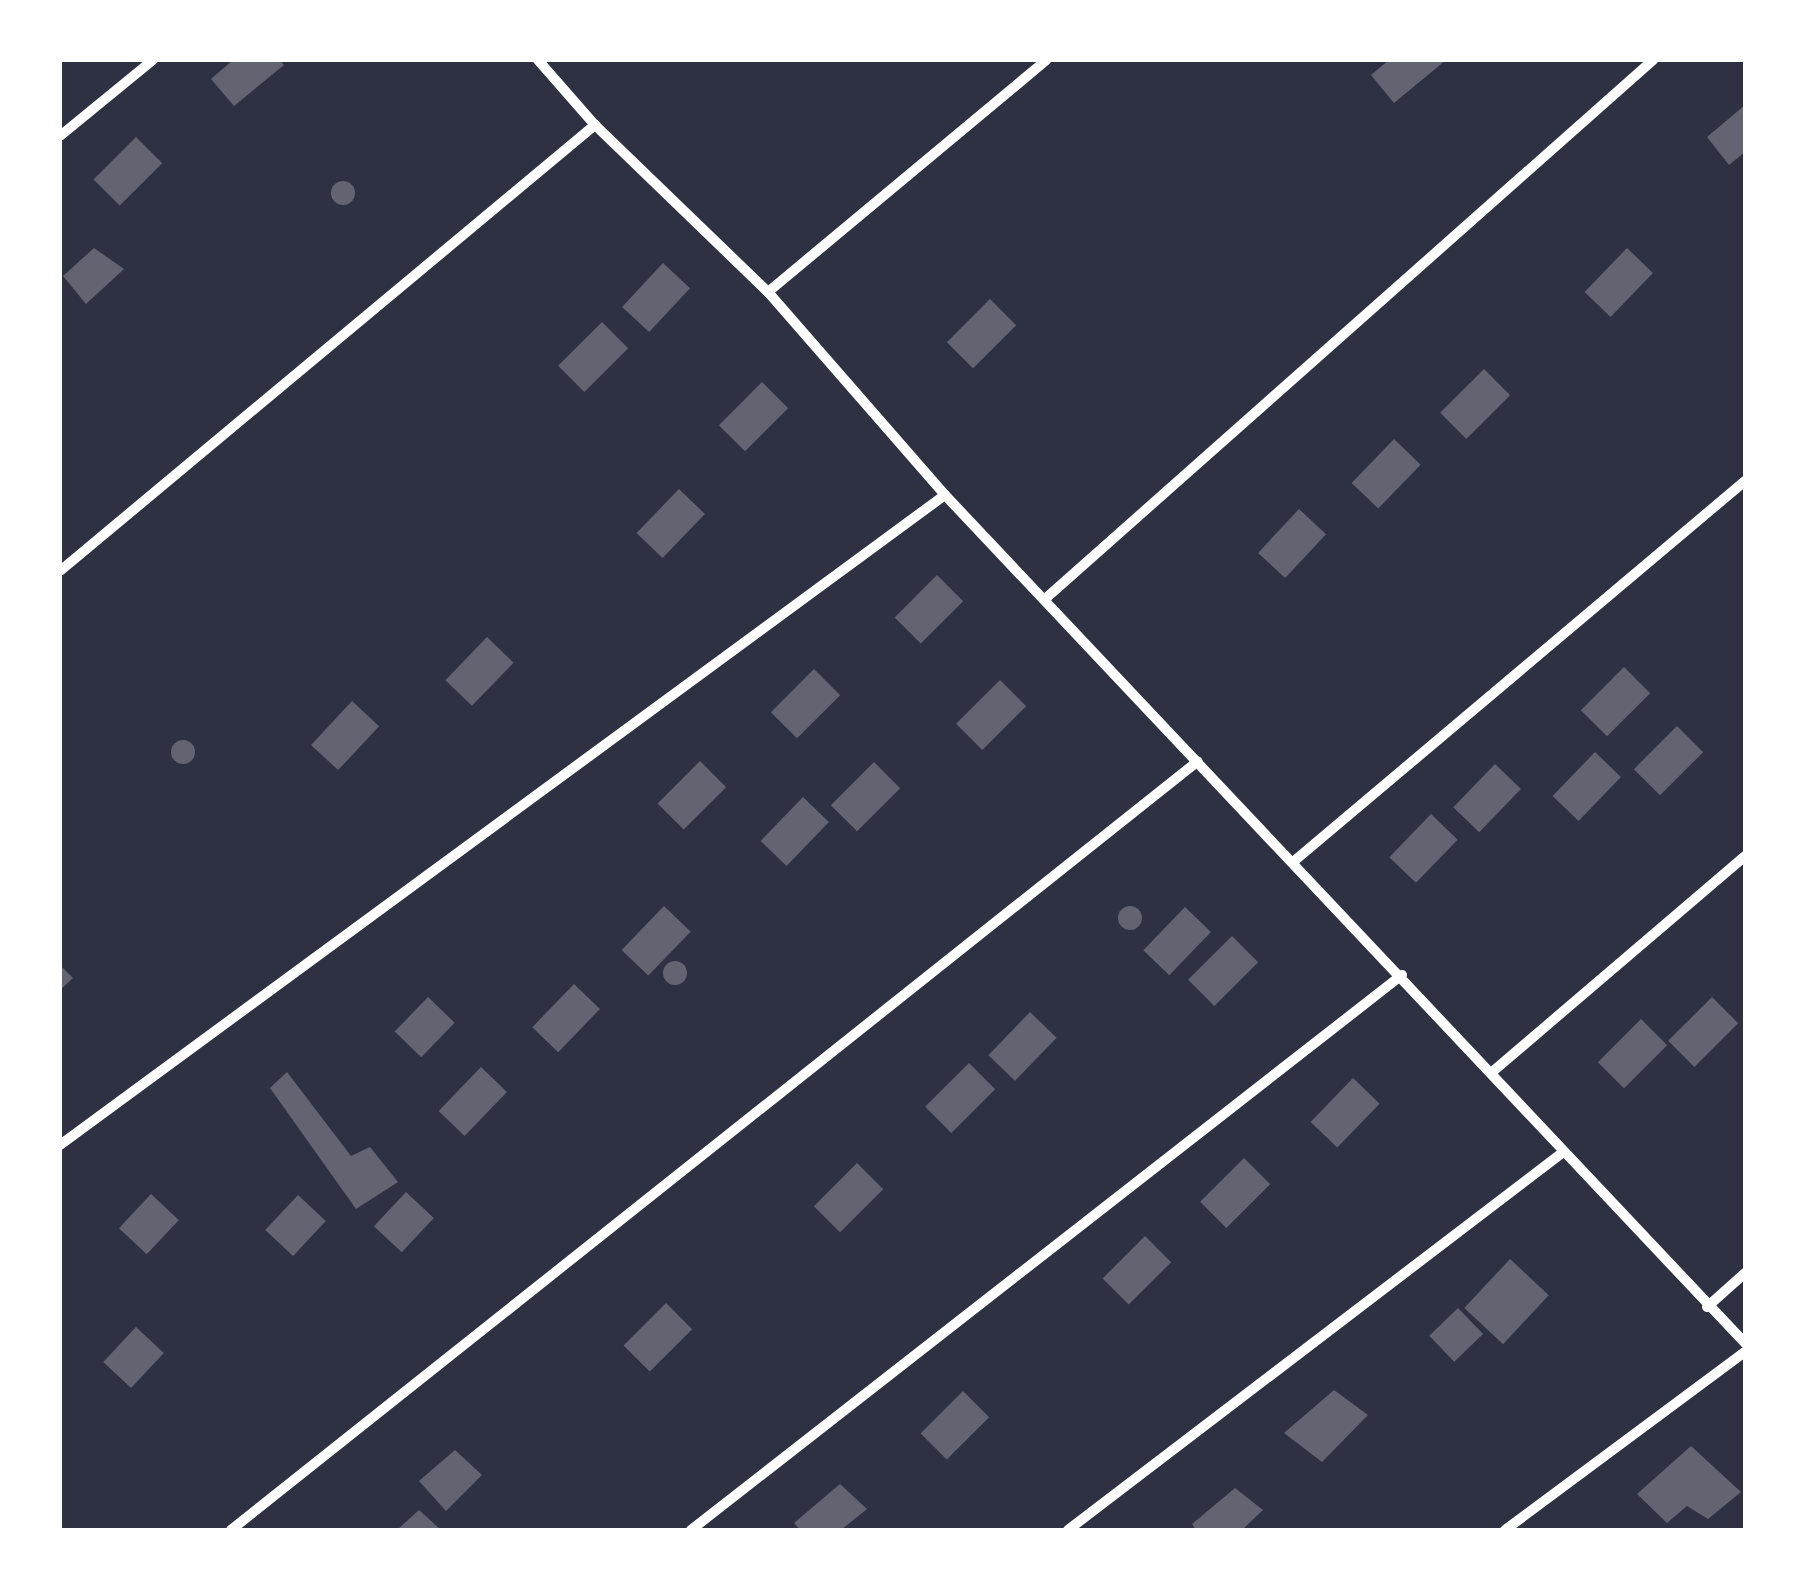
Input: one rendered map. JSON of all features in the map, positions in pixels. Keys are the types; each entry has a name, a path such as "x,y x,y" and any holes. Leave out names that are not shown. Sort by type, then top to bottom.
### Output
{"street":[{"path":"60,136 153,60"},
{"path":"538,60 595,125 768,292 945,494 1402,976 1562,1154 1745,1343"},
{"path":"768,292 1046,60"},
{"path":"1046,600 1653,60"},
{"path":"60,571 595,125"},
{"path":"1293,862 1745,481"},
{"path":"60,1145 945,494"},
{"path":"230,1530 1198,761"},
{"path":"1491,1072 1745,856"},
{"path":"691,1530 1402,976"},
{"path":"1068,1530 1562,1154"},
{"path":"1707,1307 1745,1272"},
{"path":"1505,1530 1745,1352"}],"building":[{"path":"233,60 280,60 284,65 234,106 211,79"},
{"path":"1389,60 1446,60 1394,103 1371,75"},
{"path":"1745,105 1745,152 1729,165 1707,137"},
{"path":"136,137 162,163 120,206 94,179"},
{"path":"343,181 355,193 343,205 331,193"},
{"path":"94,248 124,269 86,304 63,276"},
{"path":"1627,248 1653,273 1611,317 1585,292"},
{"path":"663,263 690,288 649,332 622,307"},
{"path":"990,299 1016,325 973,368 947,342"},
{"path":"602,322 628,348 584,392 558,366"},
{"path":"1484,369 1510,395 1466,439 1440,413"},
{"path":"762,382 788,408 745,451 719,425"},
{"path":"1394,439 1421,465 1378,509 1352,483"},
{"path":"679,489 705,514 663,558 637,533"},
{"path":"1299,509 1326,534 1285,578 1258,553"},
{"path":"937,575 963,601 921,644 895,617"},
{"path":"487,637 514,663 472,706 445,680"},
{"path":"1624,667 1650,693 1607,736 1581,710"},
{"path":"814,669 840,695 797,738 771,712"},
{"path":"1000,680 1026,706 982,750 956,724"},
{"path":"352,701 379,726 338,770 311,745"},
{"path":"1677,726 1703,752 1660,795 1634,769"},
{"path":"183,740 195,752 183,764 171,752"},
{"path":"1595,752 1621,777 1579,821 1553,796"},
{"path":"700,761 726,787 684,830 658,803"},
{"path":"874,762 900,788 857,831 831,805"},
{"path":"1495,764 1521,789 1479,832 1453,807"},
{"path":"803,797 829,822 787,866 761,841"},
{"path":"1431,814 1458,840 1416,883 1389,857"},
{"path":"664,906 691,932 648,976 622,950"},
{"path":"1130,906 1142,918 1130,930 1118,918"},
{"path":"1185,907 1211,932 1169,975 1143,950"},
{"path":"1232,936 1258,962 1214,1006 1188,980"},
{"path":"675,961 687,973 675,985 663,973"},
{"path":"60,965 73,978 60,990"},
{"path":"574,984 600,1009 558,1052 532,1027"},
{"path":"428,997 455,1023 421,1057 395,1032"},
{"path":"1712,997 1738,1023 1694,1067 1668,1041"},
{"path":"1030,1012 1057,1038 1015,1081 988,1055"},
{"path":"1641,1019 1667,1045 1624,1088 1598,1062"},
{"path":"969,1063 995,1089 951,1133 925,1107"},
{"path":"481,1067 507,1092 465,1136 439,1111"},
{"path":"287,1072 351,1156 370,1147 398,1182 356,1209 270,1088"},
{"path":"1353,1078 1380,1104 1337,1148 1311,1122"},
{"path":"1244,1158 1270,1184 1226,1228 1200,1202"},
{"path":"857,1163 883,1189 840,1232 814,1206"},
{"path":"406,1192 434,1218 402,1252 374,1226"},
{"path":"151,1194 179,1220 147,1254 119,1228"},
{"path":"298,1195 326,1221 293,1256 265,1230"},
{"path":"1145,1236 1171,1262 1129,1305 1103,1278"},
{"path":"1510,1259 1549,1295 1503,1344 1464,1308"},
{"path":"666,1303 692,1329 650,1372 624,1345"},
{"path":"1458,1308 1483,1334 1454,1362 1429,1336"},
{"path":"136,1327 164,1353 131,1388 103,1362"},
{"path":"1334,1390 1368,1415 1322,1462 1284,1433"},
{"path":"963,1391 989,1417 947,1460 921,1433"},
{"path":"1691,1446 1741,1492 1708,1519 1687,1506 1667,1523 1637,1494"},
{"path":"455,1450 482,1475 446,1511 419,1481"},
{"path":"840,1484 867,1509 841,1530 800,1530 794,1523"},
{"path":"1235,1488 1263,1510 1242,1530 1196,1530 1192,1524"},
{"path":"419,1510 441,1530 397,1530"}]}
